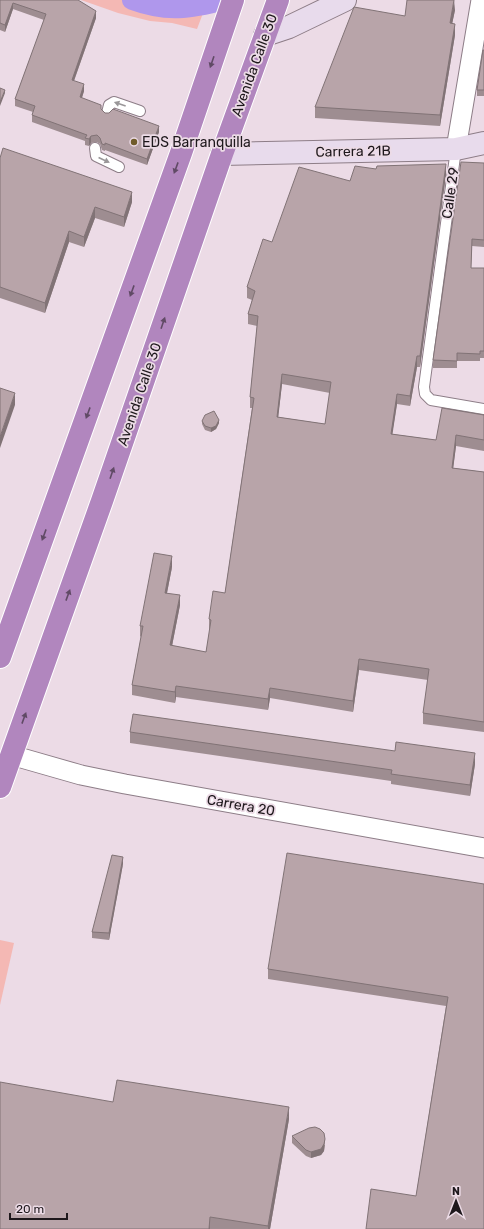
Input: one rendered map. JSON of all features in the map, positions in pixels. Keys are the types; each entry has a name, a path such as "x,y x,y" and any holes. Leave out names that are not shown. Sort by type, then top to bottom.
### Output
{"highway":[{"path":"0,657 181,153 233,0"},
{"name":"Avenida Calle 30","path":"0,787 6,753 102,501 222,154 272,18"}],"street":[{"path":"272,18 289,27 345,0"},
{"name":"Calle 29","path":"456,149 481,0"},
{"name":"Carrera 21B","path":"222,154 456,149 484,143"},
{"name":"Carrera 20","path":"6,753 81,775 125,784 484,848"}],"lane":[{"path":"107,113 109,105 114,102 140,111"},
{"path":"95,148 96,156 120,167"},
{"name":"Calle 29","path":"456,149 424,387 425,394 431,400 484,409"}],"shaded area":[{"path":"81,0 208,0 197,29 172,23 150,21 118,13"},
{"path":"0,940 14,943 0,1005"}],"building":[{"path":"0,0 78,0 96,11 72,80 84,84 80,97 101,105 101,109 105,113 109,113 113,109 159,126 147,159 105,143 105,145 102,144 97,135 91,136 89,139 85,138 87,135 32,115 35,106 15,99 46,14 13,3 5,25 0,23"},
{"path":"407,0 454,0 450,23 455,24 440,115 315,107 354,7 405,16"},
{"path":"483,50 484,90 477,90"},
{"path":"0,88 5,90 0,102"},
{"path":"3,148 132,192 124,217 95,207 84,237 69,231 45,303 0,287 0,158"},
{"path":"461,162 484,163 484,240 472,239 471,268 484,268 484,351 480,351 480,354 457,353 457,361 433,360"},
{"path":"446,164 420,356 417,356 410,396 397,394 391,434 436,440 442,408 484,415 484,440 456,435 452,468 484,472 484,722 423,713 429,669 359,659 353,701 270,688 268,699 176,686 175,692 132,685 143,626 140,626 154,553 172,556 165,593 180,595 170,645 206,652 211,620 209,619 213,591 225,593 254,398 250,397 258,316 248,314 255,291 247,287 263,239 272,242 299,167 350,181 355,166 376,169 377,166","holes":["282,374 331,382 325,424 277,417"]},
{"path":"0,388 15,393 0,437"},
{"path":"214,411 219,420 216,426 211,428 205,426 202,421 205,415"},
{"path":"133,714 395,751 396,742 475,753 470,785 391,774 392,770 130,732"},
{"path":"287,853 484,884 484,1229 366,1229 371,1189 416,1196 448,997 268,969"},
{"path":"112,855 123,857 109,933 92,932"},
{"path":"117,1080 289,1107 268,1226 210,1217 209,1229 0,1229 0,1082 113,1102"},
{"path":"315,1127 324,1133 325,1139 321,1149 311,1152 306,1150 292,1136 309,1128"}],"waterway":[{"path":"132,0 156,7 168,8 201,6 225,0"}],"place":[{"name":"EDS Barranquilla","path":"134,142"}]}
